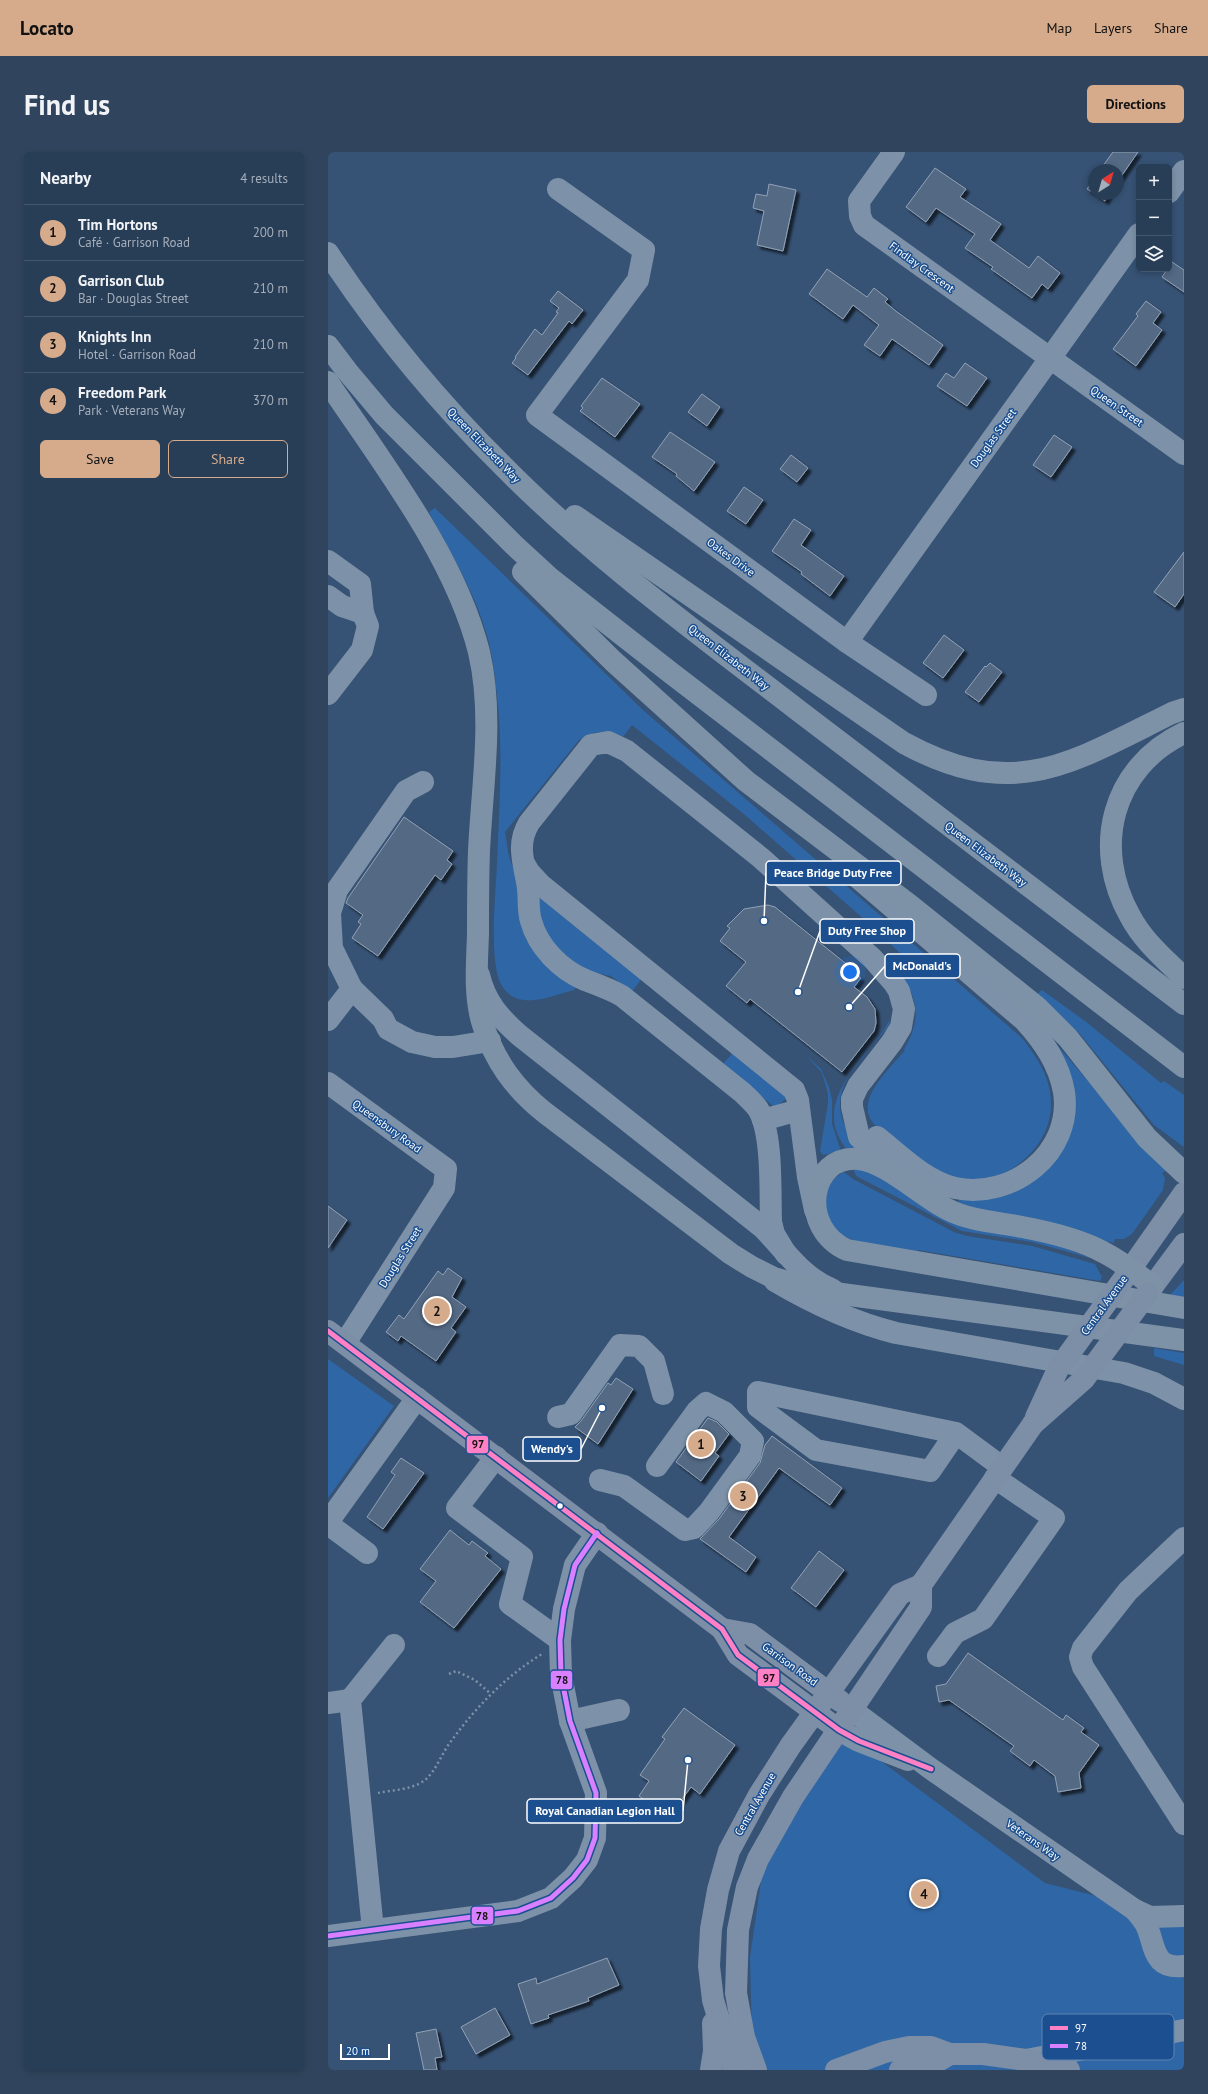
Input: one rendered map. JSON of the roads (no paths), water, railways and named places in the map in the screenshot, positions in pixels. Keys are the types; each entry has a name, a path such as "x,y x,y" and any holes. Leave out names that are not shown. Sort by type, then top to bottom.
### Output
{"highway":[{"name":"Queen Elizabeth Way","path":"328,253 396,345 446,406 503,467 594,550 663,606 1184,1004"},
{"path":"328,346 384,415 515,564 613,661 746,781 911,906 1037,1007 1068,1038 1147,1138 1180,1169"},
{"path":"328,382 406,500 438,552 465,608 479,652 484,687 486,759 479,850 477,968 479,1007 490,1042 505,1073 527,1098 725,1249 752,1267 774,1278 842,1294 1184,1340"},
{"path":"384,415 514,545 579,601 1184,1067"},
{"path":"503,467 869,720 929,757 976,772 1000,774 1041,770 1085,756 1172,713 1184,709"},
{"path":"1184,733 1172,739 1146,760 1134,774 1123,792 1116,809 1110,846 1114,882 1131,918 1143,936 1184,978"},
{"path":"1150,1290 1125,1276 1102,1251 1071,1240 1034,1230 975,1220 958,1215 932,1201 897,1176 866,1160 858,1159 843,1161 828,1171 820,1182 814,1199 815,1212 820,1225 828,1237 840,1247 853,1252 1184,1308"}],"main road":[{"name":"Central Avenue","path":"734,2070 713,2000 709,1966 711,1929 718,1890 729,1851 759,1795 814,1713 900,1594 922,1585 1033,1424 1058,1369 1184,1192"},
{"name":"Central Avenue","path":"1033,1424 1084,1379 1184,1244"},
{"name":"Garrison Road","path":"328,1331 722,1629 738,1654 814,1713 839,1730"},
{"path":"756,2070 744,2037 736,1993 738,1930 748,1887 758,1859 776,1825 921,1607 922,1585"},
{"name":"Garrison Road","path":"722,1629 750,1634 852,1710"},
{"path":"711,2070 714,2051 713,2000"},
{"path":"836,2070 885,2052 909,2047 931,2047 950,2054 983,2054 1026,2060 1069,2070"},
{"path":"900,2070 933,2064 950,2054"}],"street":[{"name":"Findlay Crescent","path":"894,152 858,201 860,216 864,225 1050,359"},
{"path":"1172,188 1184,171"},
{"name":"Oakes Drive","path":"558,189 644,250 638,280 537,415 847,642 926,696"},
{"name":"Douglas Street","path":"847,642 1138,236"},
{"name":"Queen Street","path":"1050,359 1184,454"},
{"path":"328,561 360,584 363,613 368,626 362,650 328,694"},
{"path":"328,596 342,606 363,613"},
{"path":"786,1254 779,1243 771,1222 768,1141 763,1120 758,1109 743,1092 622,996 612,990 576,975 555,960 548,952 531,922 528,901 528,885 521,852 525,830 584,751 596,743 608,742 627,751 761,858 873,959 894,983 899,991 904,1009 901,1027 892,1042 858,1086 852,1099 852,1114 859,1137 888,1164 897,1176"},
{"path":"746,781 1025,1021 1045,1044 1052,1058 1062,1081 1064,1104 1061,1126 1057,1138 1037,1166 1028,1173 1008,1184 988,1190 977,1190 945,1185 924,1173 866,1127 856,1113 852,1099"},
{"path":"423,782 406,791 337,890 330,912 332,948 352,989 390,1025 412,1042 435,1047 453,1047 490,1042"},
{"path":"521,852 529,872 540,884 790,1084 797,1095 800,1110 808,1176 815,1212"},
{"path":"477,968 486,997 492,1008 510,1027 762,1227 795,1265 815,1282 842,1294"},
{"path":"328,1020 352,989"},
{"name":"Queensbury Road","path":"328,1083 446,1169"},
{"path":"763,1120 800,1110"},
{"name":"Douglas Street","path":"345,1343 444,1188 446,1169"},
{"path":"752,1267 804,1298 836,1314 869,1326 896,1333 1124,1373 1154,1383 1184,1399"},
{"path":"558,1417 571,1414 620,1345 639,1346 654,1361 663,1394"},
{"path":"938,1656 955,1633 983,1619 1054,1518 999,1472 956,1433 758,1392 758,1407 816,1450 930,1471 956,1433"},
{"path":"367,1553 328,1523 417,1398"},
{"path":"600,1480 624,1486 685,1530 694,1528 709,1512 750,1456 753,1442 724,1412 706,1404 697,1411 657,1466"},
{"path":"496,1457 457,1508 522,1557 510,1604 560,1644"},
{"path":"328,1936 518,1911 551,1898 573,1878 587,1860 595,1838 596,1793 570,1721 561,1675 560,1644 564,1609 575,1565 597,1533"},
{"path":"1184,1538 1128,1590 1083,1648 1080,1657 1083,1667 1184,1824"},
{"path":"328,1703 350,1700 394,1645"},
{"path":"350,1700 373,1930"},
{"path":"570,1721 619,1710"},
{"name":"Veterans Way","path":"852,1710 931,1769 1135,1910 1150,1917 1184,1916"},
{"name":"Veterans Way","path":"839,1730 859,1741 931,1769"},
{"name":"Veterans Way","path":"1135,1910 1145,1923 1157,1956 1167,1964 1184,1966"},
{"path":"1174,2032 1184,2030"},
{"path":"1026,2060 1042,2057"}],"place":[{"name":"Peace Bridge Duty Free","path":"764,921"},
{"name":"Duty Free Shop","path":"798,992"},
{"name":"McDonald's","path":"849,1007"},
{"name":"Garrison Club","path":"437,1311"},
{"name":"Wendy's","path":"602,1408"},
{"name":"Tim Hortons","path":"701,1444"},
{"name":"Knights Inn","path":"743,1496"},
{"name":"Royal Canadian Legion Hall","path":"688,1760"},
{"name":"Freedom Park","path":"924,1894"}]}
